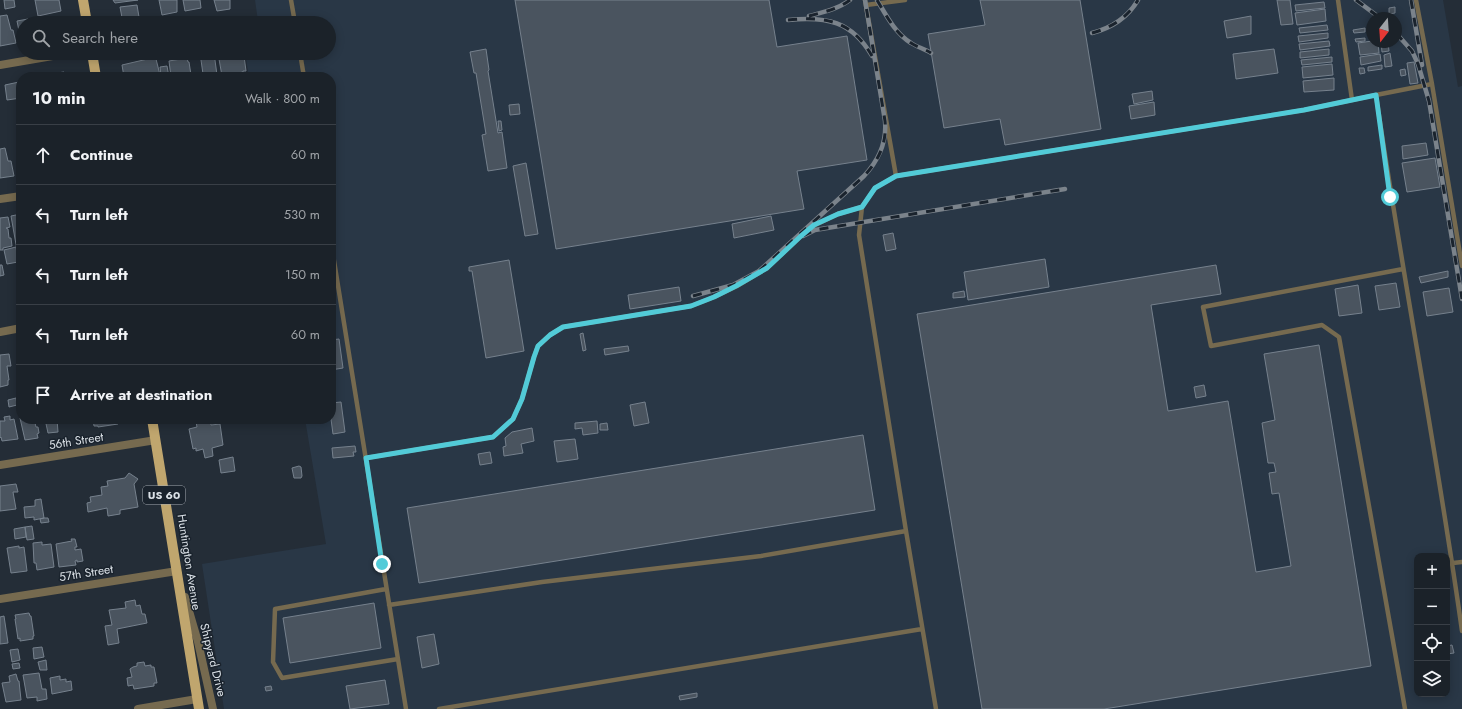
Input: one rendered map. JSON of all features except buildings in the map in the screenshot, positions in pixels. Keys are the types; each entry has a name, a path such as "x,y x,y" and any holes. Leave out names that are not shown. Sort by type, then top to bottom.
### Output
{"main road":[{"path":"83,0 86,16"},
{"path":"93,60 95,72"},
{"name":"Huntington Avenue","path":"153,424 198,704"}],"street":[{"path":"0,65 29,60"},
{"path":"0,199 16,197"},
{"path":"0,332 16,329"},
{"name":"56th Street","path":"0,465 156,440"},
{"name":"57th Street","path":"0,599 177,571"},
{"name":"Shipyard Drive","path":"177,571 198,642 213,709"},
{"path":"138,709 198,704"}],"lane":[{"path":"291,0 294,16"},
{"path":"865,0 896,176"},
{"path":"866,6 905,0"},
{"path":"1338,0 1352,100"},
{"path":"1416,0 1432,84 1462,266"},
{"path":"301,60 303,72"},
{"path":"936,709 859,235 862,207 875,188 896,176 1304,110 1432,84"},
{"path":"1376,95 1390,197 1453,563 1462,631"},
{"path":"366,458 493,437 513,419 522,399 538,346 550,335 563,327 691,306 714,297 767,268 814,225 838,214 862,207"},
{"path":"1403,269 1203,307 1211,346 1322,325 1339,337 1405,709"},
{"path":"336,273 406,709"},
{"path":"389,605 542,582 761,556 906,531"},
{"path":"1453,563 1462,562"},
{"path":"386,589 275,609 273,662 282,678 398,659"},
{"path":"440,709 922,629"}],"shaded area":[{"path":"255,0 1462,0 1462,709 224,709 202,564 326,544 306,424 336,424 336,72 248,72 246,60 336,60 336,16 257,16"}],"pier":[{"path":"1443,0 1462,0 1462,86 1458,87"}],"railway":[{"path":"809,16 836,8 850,0"},
{"path":"693,296 733,285 759,271 864,176 874,164 881,151 885,137 885,121 865,0"},
{"path":"877,0 891,23 905,39 931,53"},
{"path":"1092,33 1106,28 1124,17 1138,0"},
{"path":"1356,0 1372,12"},
{"path":"1411,0 1422,65"},
{"path":"788,20 814,19 837,23 856,35 872,56"},
{"path":"1402,40 1412,51 1418,64 1429,101 1462,299"},
{"path":"803,236 815,230 1065,189"}],"route":[{"path":"382,564 366,458 493,437 513,419 522,399 538,346 550,335 563,327 691,306 714,297 767,268 814,225 838,214 862,207 875,188 896,176 1304,110 1376,95 1390,197"}]}
